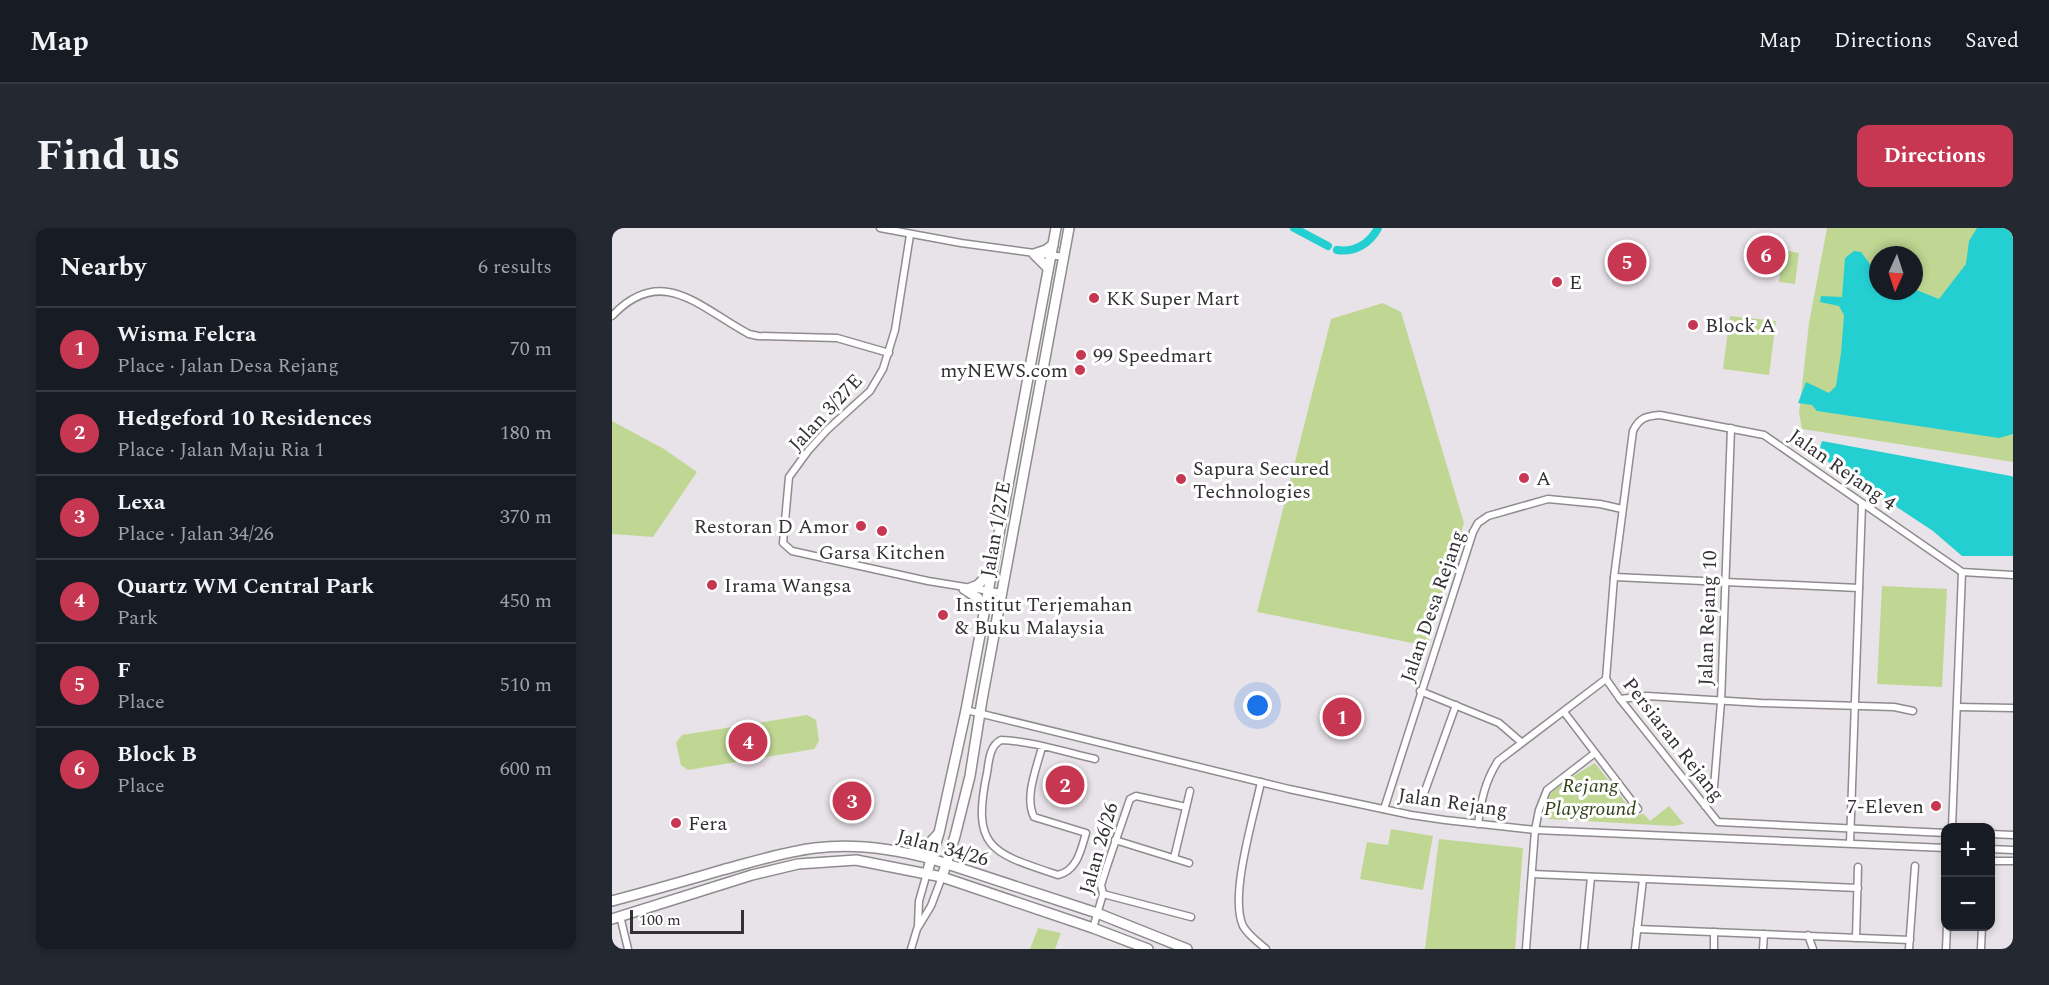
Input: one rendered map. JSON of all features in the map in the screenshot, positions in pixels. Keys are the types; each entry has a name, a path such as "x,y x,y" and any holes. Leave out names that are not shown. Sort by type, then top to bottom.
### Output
{"street":[{"path":"880,228 1064,257"},
{"name":"Jalan 1/27E","path":"939,833 966,710 1056,228"},
{"name":"Jalan 1/27E","path":"955,836 970,776 1069,228"},
{"name":"Jalan 3/27E","path":"910,234 895,330 883,369 870,391 827,430 789,477 783,543 792,551 966,589"},
{"path":"1034,254 1053,245"},
{"path":"1034,254 1048,268"},
{"path":"612,316 632,298 647,292 661,291 693,300 749,334 837,338 889,352"},
{"name":"Jalan Rejang 4","path":"1643,417 1659,415 1759,433 1962,572"},
{"name":"Persiaran Rejang","path":"1643,417 1633,431 1614,577 1606,679 1620,699 1718,822 1941,833"},
{"path":"1728,427 1730,441"},
{"path":"1730,441 1744,430"},
{"name":"Jalan Rejang 10","path":"1705,806 1714,787 1721,702 1730,441"},
{"name":"Jalan Desa Rejang","path":"1383,809 1420,691 1478,523 1488,516 1548,499 1600,504 1622,509"},
{"path":"1850,843 1862,504"},
{"path":"966,589 978,585 993,569"},
{"path":"1952,823 1962,572 2013,575"},
{"path":"1614,577 1859,588"},
{"path":"966,589 1002,593"},
{"path":"966,589 978,598 984,613"},
{"path":"1478,824 1482,797 1498,761 1606,679"},
{"path":"1420,691 1499,723 1521,742"},
{"path":"1620,699 1647,696 1721,702 1894,707 1913,711"},
{"path":"1422,799 1456,705"},
{"path":"1958,706 2013,708"},
{"name":"Jalan Rejang","path":"966,710 1261,782 1383,809 1478,824 1535,830 1941,848"},
{"path":"1564,712 1638,809"},
{"path":"1042,747 1032,787 1030,809 1034,817 1086,833 1075,863 1067,873 1058,876 1006,857 987,839 982,822 981,803 993,747 1000,740 1010,741 1042,747 1095,759"},
{"path":"1526,949 1535,830 1539,810 1547,790 1595,753"},
{"path":"970,776 986,780"},
{"path":"1261,782 1241,873 1239,899 1242,923 1246,930 1266,949"},
{"path":"1174,858 1190,791"},
{"name":"Jalan 26/26","path":"1093,928 1103,894 1101,885 1130,799 1136,795 1186,807"},
{"path":"911,853 926,847 939,833"},
{"path":"911,949 917,929 919,901 939,833"},
{"path":"1995,834 2013,835"},
{"path":"917,929 931,906 955,836"},
{"path":"955,836 955,860 973,873"},
{"path":"1116,840 1189,863"},
{"name":"Jalan 34/26","path":"612,901 769,857 813,848 857,848 911,853 1098,913 1187,949"},
{"path":"1995,849 2013,850"},
{"name":"Jalan 34/26","path":"616,918 752,875 798,864 856,860 942,877 1148,949"},
{"path":"1995,861 2013,861"},
{"path":"1909,949 1915,866"},
{"path":"1856,938 1858,867"},
{"path":"1532,874 1858,888"},
{"path":"1584,949 1592,877"},
{"path":"1635,949 1643,879"},
{"path":"1103,894 1191,917"},
{"path":"616,918 628,949"},
{"path":"1637,929 1910,940"},
{"path":"1946,949 1947,931"},
{"path":"1980,949 1982,931"},
{"path":"1714,932 1714,949"},
{"path":"1763,949 1764,934"},
{"path":"1808,935 1813,949"}],"green space":[{"path":"1827,228 2013,228 2013,462 1802,429 1799,413 1809,323"},
{"path":"1783,250 1799,253 1795,284 1779,282"},
{"path":"1383,303 1401,312 1464,523 1427,646 1257,612 1331,319"},
{"path":"1730,316 1776,321 1769,375 1723,369"},
{"path":"612,421 664,449 697,472 653,537 612,534"},
{"path":"1882,586 1947,589 1942,687 1877,684"},
{"path":"807,715 816,720 819,741 814,749 688,770 681,765 676,743 682,735"},
{"name":"Rejang Playground","path":"1595,763 1635,815 1644,814 1650,821 1669,806 1684,824 1673,826 1548,819 1544,811 1551,793"},
{"path":"1391,829 1433,836 1423,890 1360,879 1367,842 1388,845"},
{"path":"1439,839 1523,848 1515,949 1425,949"},
{"path":"1038,928 1061,933 1055,949 1030,949"}],"water":[{"path":"1977,228 2013,228 2013,434 1999,438 1817,411 1812,405 1798,403 1806,382 1829,393 1836,386 1844,315 1839,306 1820,302 1821,296 1842,297 1845,258 1854,251 1861,252 1869,263 1869,300 1923,300 1923,293 1939,299 1966,264 1969,241"},
{"path":"1822,441 2013,477 2013,556 1962,556 1933,531 1818,455"}],"waterway":[{"path":"1294,228 1328,246"},
{"path":"1337,250 1344,251 1361,246 1378,228"}],"place":[{"name":"Block B","path":"1766,255"},
{"name":"F","path":"1627,262"},
{"name":"E","path":"1557,282"},
{"name":"KK Super Mart","path":"1094,298"},
{"name":"Block A","path":"1693,325"},
{"name":"99 Speedmart","path":"1081,355"},
{"name":"myNEWS.com","path":"1080,370"},
{"name":"A","path":"1524,478"},
{"name":"Sapura Secured Technologies","path":"1181,479"},
{"name":"Restoran D Amor","path":"861,526"},
{"name":"Garsa Kitchen","path":"882,531"},
{"name":"Irama Wangsa","path":"712,585"},
{"name":"Institut Terjemahan & Buku Malaysia","path":"943,615"},
{"name":"Wisma Felcra","path":"1342,717"},
{"name":"Quartz WM Central Park","path":"748,742"},
{"name":"Hedgeford 10 Residences","path":"1065,785"},
{"name":"Lexa","path":"852,801"},
{"name":"7-Eleven","path":"1936,806"},
{"name":"Fera","path":"676,823"}]}
